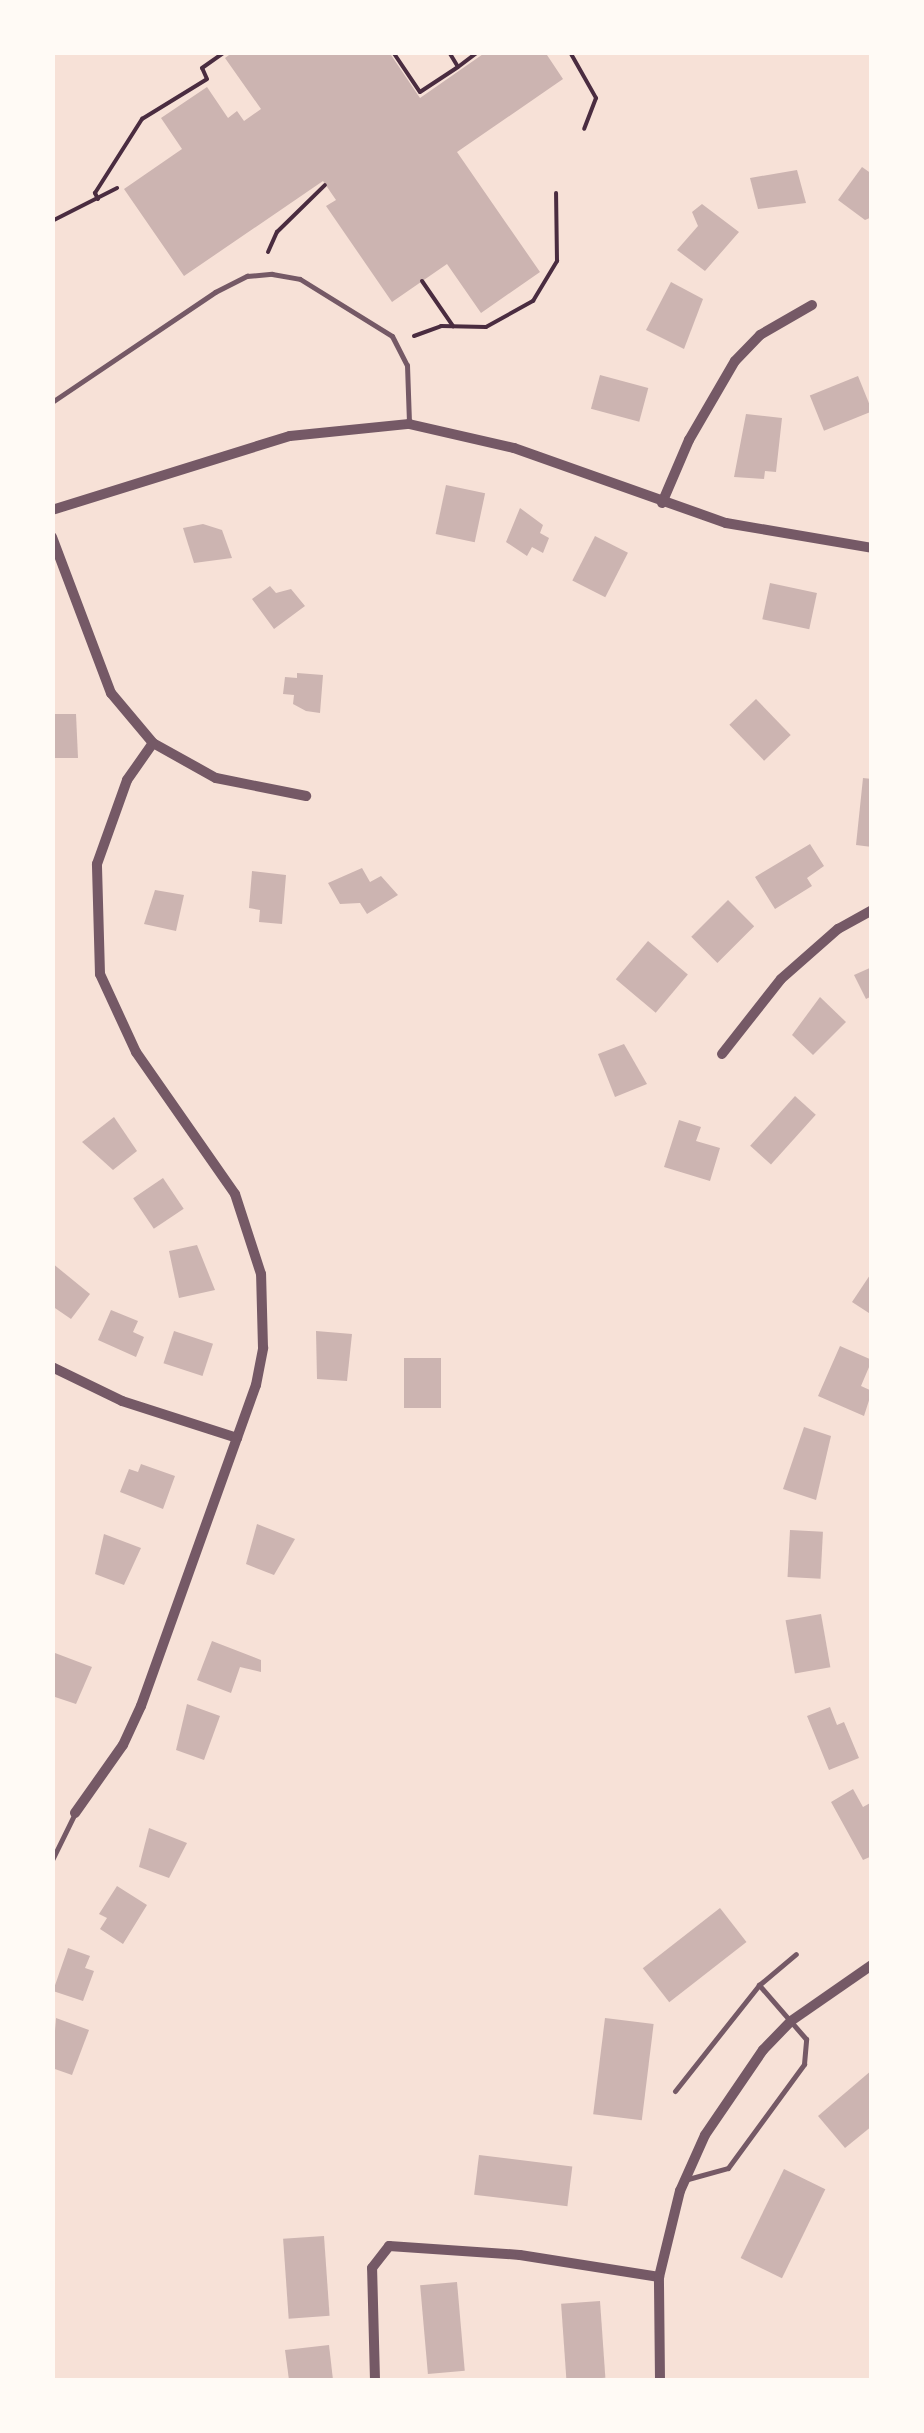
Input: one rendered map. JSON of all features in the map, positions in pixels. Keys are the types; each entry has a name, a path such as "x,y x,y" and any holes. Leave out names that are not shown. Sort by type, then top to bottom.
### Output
{"street":[{"path":"662,503 688,440 735,361 760,335 812,306"},
{"path":"52,510 290,436 409,424 514,448 662,503 726,522 872,548"},
{"path":"52,537 112,694 153,743 216,778 306,796"},
{"path":"75,1812 123,1745 141,1706 237,1438 263,1348 264,1304 252,1237 215,1160 170,1103 112,1006 94,941 97,864 106,830 153,743"},
{"path":"722,1054 780,979 872,910"},
{"path":"52,1367 122,1401 237,1438"},
{"path":"660,2380 659,2277 685,2178 732,2091 791,2021 872,1965"},
{"path":"375,2380 372,2268 388,2246 503,2254 659,2277"}],"lane":[{"path":"52,402 231,282 286,275 392,336 406,366 409,424"},
{"path":"52,1860 75,1812"},
{"path":"676,2091 759,1986 796,1954"},
{"path":"685,2178 700,2180 728,2168 804,2064 806,2038 759,1986"}],"path":[{"path":"98,199 95,192 142,119 207,79 202,68 225,52"},
{"path":"393,52 420,92 478,52"},
{"path":"449,52 458,67"},
{"path":"570,52 596,98 584,129"},
{"path":"268,252 277,232 325,185"},
{"path":"52,221 117,188"},
{"path":"414,336 453,326 486,328 533,301 550,281 559,240 556,194"},
{"path":"422,282 453,326"}],"building":[{"path":"233,52 389,52 420,98 486,52 545,52 563,79 457,152 540,272 481,313 447,264 392,302 326,206 336,200 323,181 184,276 124,189 182,149 161,118 207,87 228,118 237,111 244,121 261,109 225,58"},
{"path":"862,167 872,174 872,217 865,220 838,200"},
{"path":"797,170 806,203 758,209 750,178"},
{"path":"702,204 739,232 705,271 677,250 698,226 692,212"},
{"path":"671,282 703,299 684,349 646,330"},
{"path":"600,375 648,388 639,422 591,409"},
{"path":"858,376 872,411 824,431 810,395"},
{"path":"746,414 782,418 776,472 765,471 764,479 734,477"},
{"path":"446,485 485,493 475,542 436,534"},
{"path":"520,508 543,525 540,533 549,538 543,553 532,547 527,556 506,542"},
{"path":"203,524 222,530 232,558 194,563 183,528"},
{"path":"595,536 628,553 605,597 572,581"},
{"path":"770,583 817,593 809,629 762,619"},
{"path":"270,586 276,593 291,589 305,606 274,629 252,599"},
{"path":"297,673 323,675 320,713 306,711 293,704 294,695 283,694 285,677 297,678"},
{"path":"756,699 791,735 764,761 729,725"},
{"path":"54,714 76,714 78,758 52,758"},
{"path":"863,778 872,779 872,847 856,845"},
{"path":"810,844 824,866 807,878 812,886 775,909 755,877"},
{"path":"362,868 370,882 381,876 398,895 367,914 360,903 340,904 328,883"},
{"path":"252,871 286,875 282,924 259,922 260,910 249,908"},
{"path":"155,890 184,895 176,931 144,924"},
{"path":"728,900 754,926 717,963 691,937"},
{"path":"648,941 688,974 656,1013 616,979"},
{"path":"872,967 872,996 866,999 854,975"},
{"path":"820,997 846,1022 813,1055 792,1035"},
{"path":"624,1044 647,1084 615,1097 598,1054"},
{"path":"795,1096 816,1115 771,1165 750,1146"},
{"path":"114,1117 137,1151 113,1170 82,1142"},
{"path":"679,1120 701,1127 696,1141 720,1148 710,1181 664,1167"},
{"path":"163,1178 184,1209 154,1229 133,1198"},
{"path":"197,1245 215,1290 179,1298 169,1251"},
{"path":"52,1263 90,1294 71,1319 52,1306"},
{"path":"872,1272 872,1315 852,1302"},
{"path":"111,1310 138,1321 133,1332 144,1337 136,1357 98,1340"},
{"path":"174,1331 213,1344 202,1376 163,1363"},
{"path":"316,1331 352,1334 347,1381 317,1379"},
{"path":"840,1346 872,1360 861,1386 872,1391 864,1416 818,1396"},
{"path":"404,1358 441,1358 441,1408 404,1408"},
{"path":"804,1427 831,1436 816,1500 783,1489"},
{"path":"141,1464 175,1476 163,1509 120,1492 129,1469 138,1472"},
{"path":"257,1524 295,1539 274,1575 246,1564"},
{"path":"790,1530 823,1532 820,1579 788,1577"},
{"path":"104,1534 141,1548 124,1585 95,1574"},
{"path":"821,1614 830,1667 795,1673 786,1620"},
{"path":"212,1641 261,1660 261,1672 240,1667 231,1693 197,1680"},
{"path":"55,1653 92,1667 76,1704 52,1696"},
{"path":"187,1704 220,1716 204,1760 176,1750"},
{"path":"830,1707 837,1725 844,1722 859,1758 829,1770 807,1716"},
{"path":"853,1789 863,1807 872,1802 872,1856 863,1860 831,1802"},
{"path":"149,1828 187,1843 169,1878 139,1867"},
{"path":"117,1886 147,1905 123,1944 100,1929 107,1918 99,1914"},
{"path":"720,1908 746,1942 669,2002 643,1968"},
{"path":"68,1948 90,1956 85,1968 94,1971 83,2001 53,1991"},
{"path":"56,2018 89,2030 72,2075 52,2068"},
{"path":"605,2018 654,2024 642,2120 593,2114"},
{"path":"872,2070 872,2126 845,2148 818,2116"},
{"path":"479,2155 572,2166 567,2206 474,2195"},
{"path":"784,2169 825,2189 782,2278 741,2258"},
{"path":"324,2236 330,2316 289,2319 283,2239"},
{"path":"457,2282 465,2371 428,2374 420,2285"},
{"path":"600,2301 605,2378 566,2380 561,2304"},
{"path":"329,2345 333,2380 289,2380 285,2350"}]}
